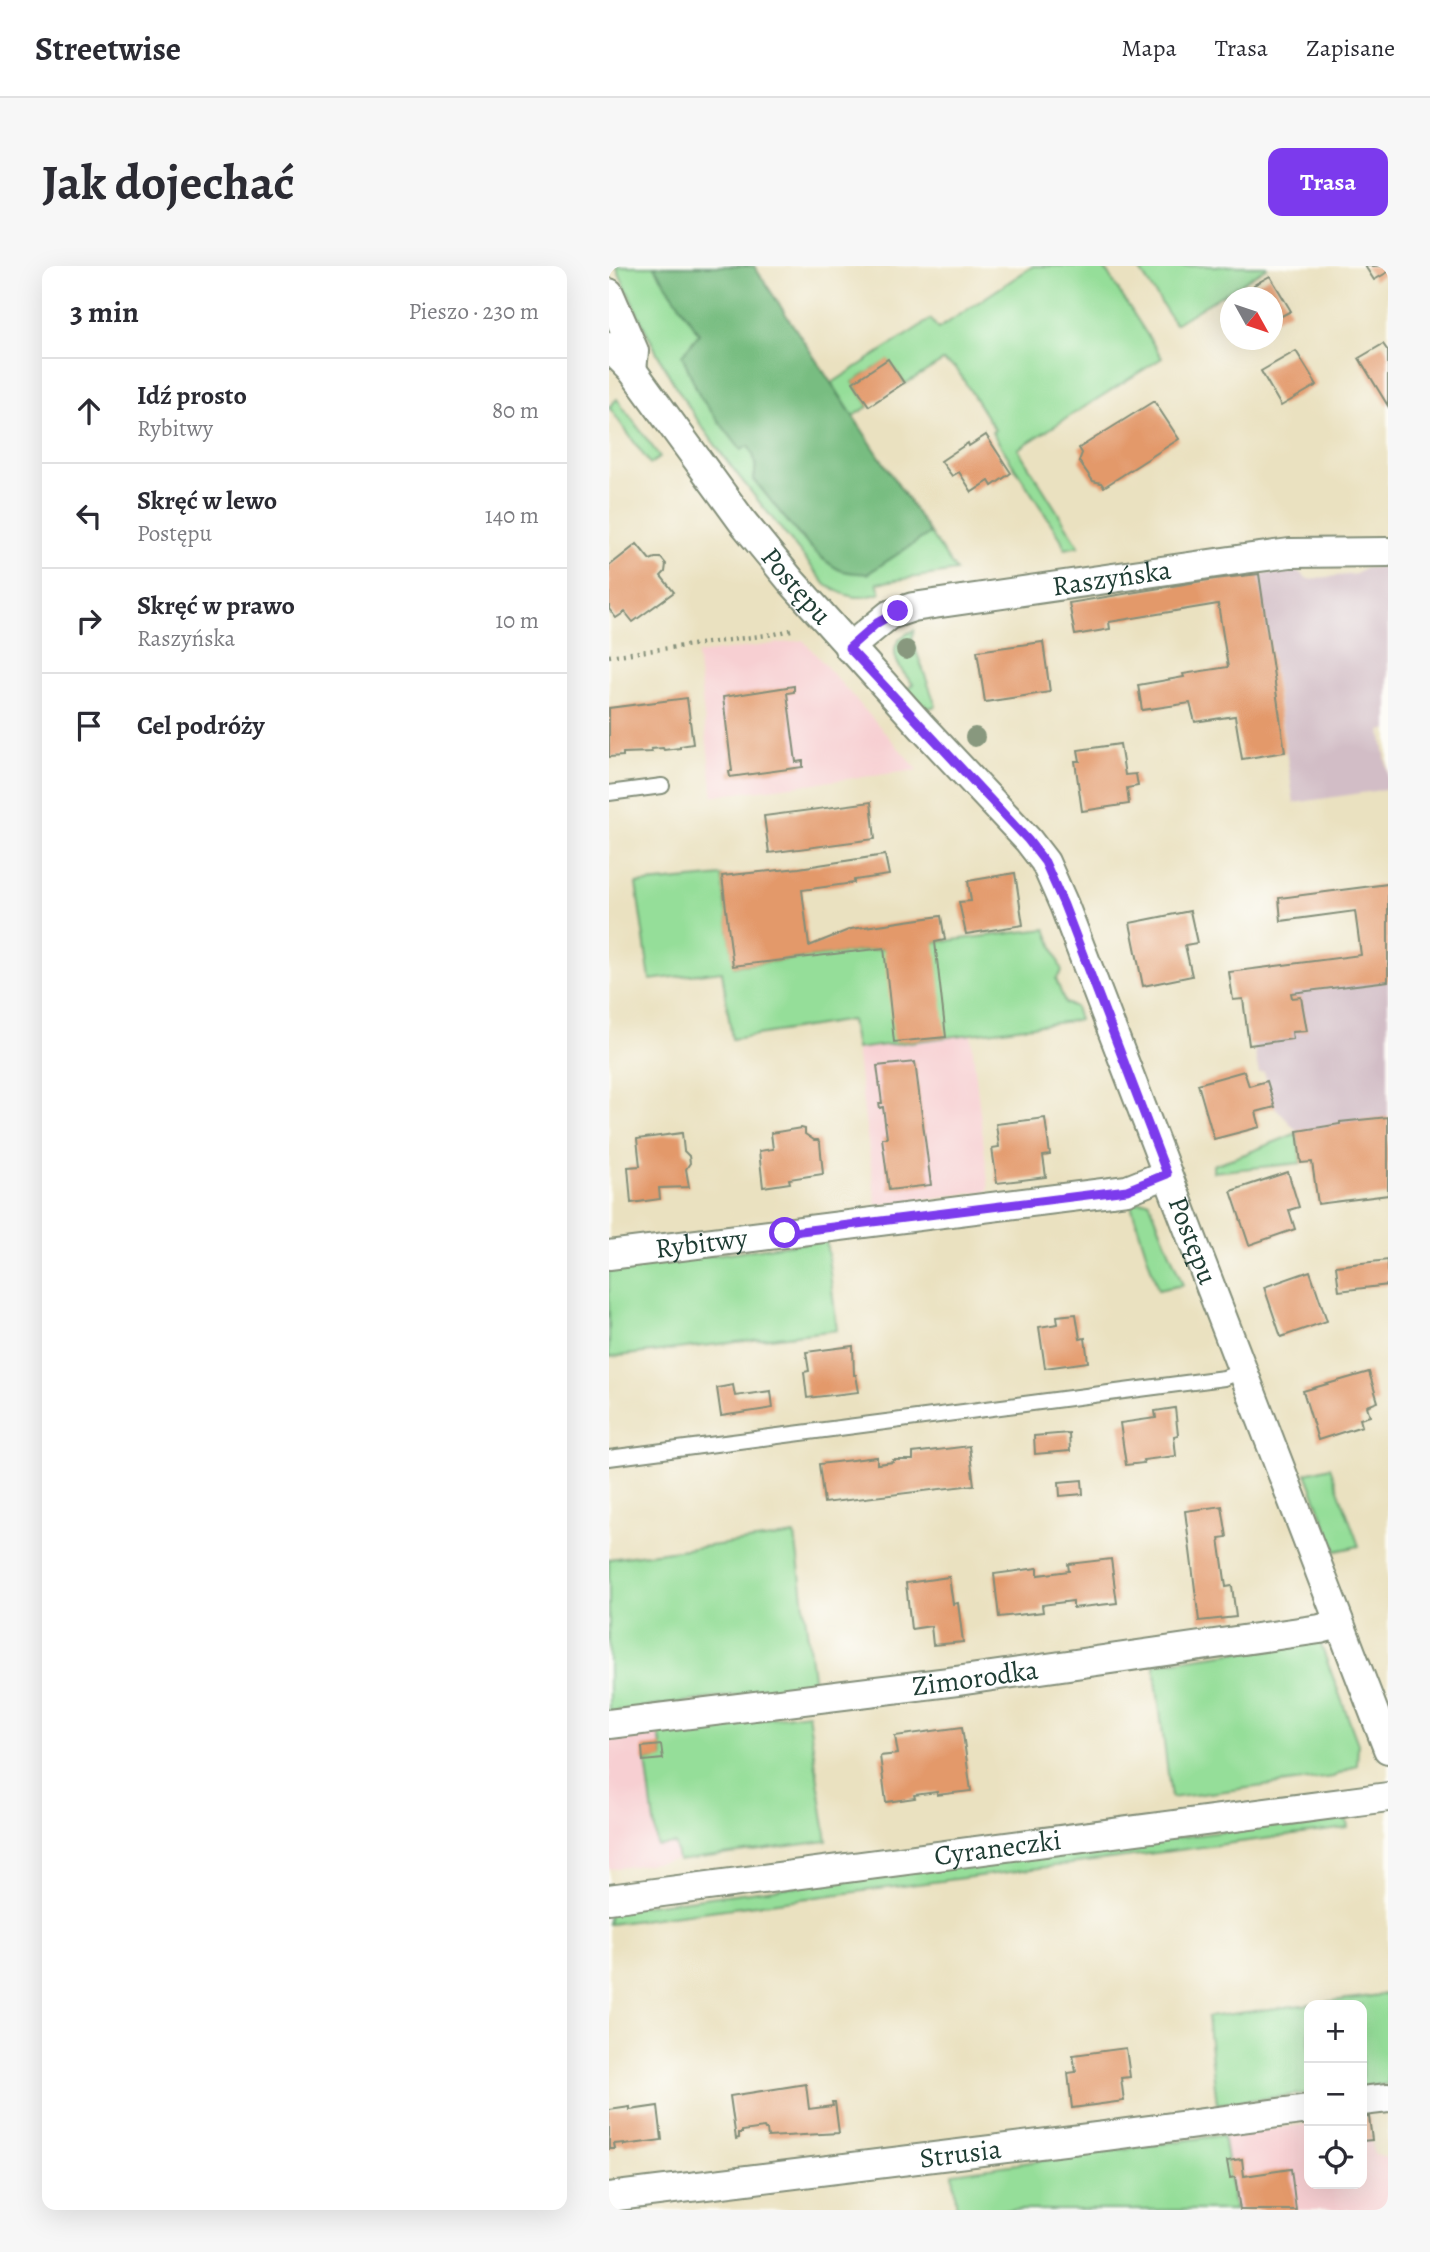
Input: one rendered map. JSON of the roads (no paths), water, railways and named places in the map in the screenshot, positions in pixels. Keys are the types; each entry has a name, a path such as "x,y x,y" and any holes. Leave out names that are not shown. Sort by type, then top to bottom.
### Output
{"street":[{"name":"Postępu","path":"609,293 633,351 632,370"},
{"name":"Postępu","path":"609,347 632,370 742,521 849,648 1028,840 1045,862 1064,905 1388,1749"},
{"name":"Raszyńska","path":"849,648 889,615 913,607 1290,553 1383,547"},
{"name":"Rybitwy","path":"609,1255 1127,1190 1167,1174"},
{"name":"Zimorodka","path":"609,1724 1078,1665 1339,1624"},
{"name":"Cyraneczki","path":"609,1899 1388,1797"},
{"path":"1367,2100 1388,2098"},
{"name":"Strusia","path":"609,2197 1304,2110"}],"lane":[{"path":"609,793 662,786"},
{"path":"609,1458 1224,1378 1243,1371"}]}
